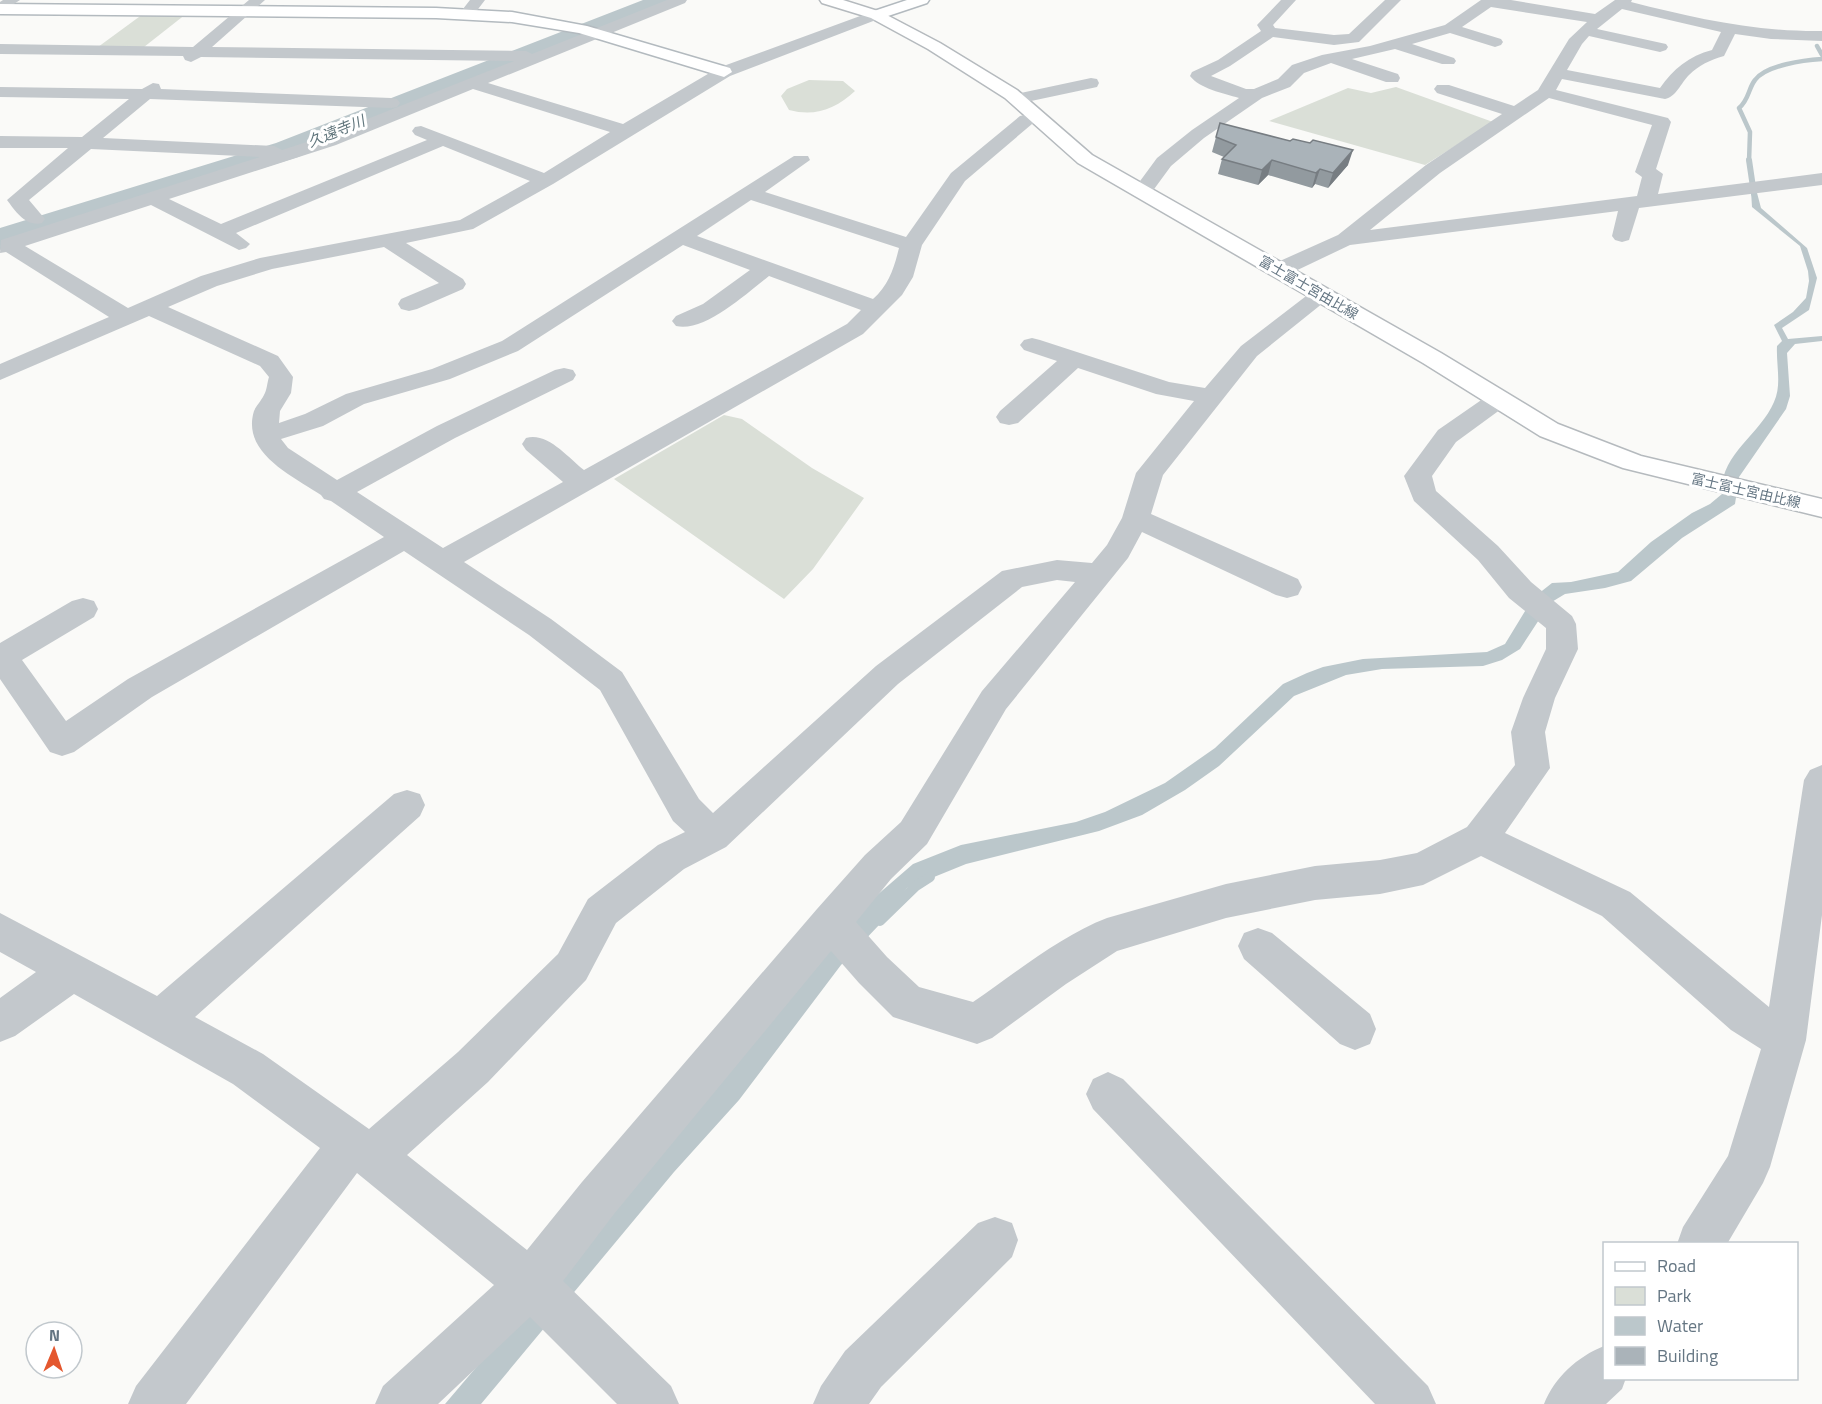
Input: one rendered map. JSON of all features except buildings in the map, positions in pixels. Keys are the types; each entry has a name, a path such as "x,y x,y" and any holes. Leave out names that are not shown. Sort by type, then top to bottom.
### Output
{"main road":[{"name":"富士富士宮由比線","path":"827,0 876,15 934,46 1017,99 1085,159 1432,358 1549,430 1632,462 1822,508"},
{"path":"876,15 918,0"},
{"path":"0,9 467,14 512,17 590,32 724,72"}],"street":[{"path":"0,9 13,0"},
{"path":"181,66 258,0"},
{"path":"467,14 478,0"},
{"path":"0,93 145,94 390,110 590,32 652,3 680,0"},
{"path":"1270,32 1265,25 1289,0"},
{"path":"1256,94 1245,94 1225,88 1198,76 1224,63 1270,32 1334,40 1353,39 1394,0"},
{"path":"1142,192 1164,162 1198,134 1256,94 1284,83 1298,69 1331,58 1372,51 1450,28 1487,3 1497,2 1656,43"},
{"path":"1279,270 1346,238 1433,169 1545,92 1575,42 1592,25 1622,2 1730,29 1802,37 1822,36"},
{"path":"0,373 124,316 209,281 268,263 466,225 546,180 724,72 876,15"},
{"path":"1450,28 1495,42"},
{"path":"1557,73 1665,94 1674,81 1701,56 1718,53 1730,29"},
{"path":"1395,44 1448,61"},
{"path":"0,49 524,56"},
{"path":"3,240 153,198 273,153 305,138 471,83 524,56"},
{"path":"1331,58 1392,78"},
{"path":"35,219 8,200 87,143 163,80"},
{"path":"471,83 625,131"},
{"path":"1017,99 1090,83"},
{"path":"1443,89 1514,112"},
{"path":"1545,92 1662,122 1645,172 1653,174 1622,236"},
{"path":"390,110 442,140 546,180"},
{"path":"442,562 855,329 891,294 902,277 911,245 958,177 1026,120 1037,117"},
{"path":"220,232 442,140"},
{"path":"0,142 87,143 273,153"},
{"path":"3,240 35,219 273,153"},
{"path":"265,436 314,420 355,399 441,374 510,346 801,160"},
{"path":"1346,238 1822,179"},
{"path":"749,193 911,245"},
{"path":"153,198 220,232 268,263"},
{"path":"681,237 876,308"},
{"path":"3,240 124,316"},
{"path":"388,240 455,284 409,304"},
{"path":"684,321 711,309 766,268"},
{"path":"401,1404 531,1284 598,1198 831,922 878,867 914,833 994,700 1044,643 1118,551 1136,518 1150,473 1249,351 1322,296"},
{"path":"148,307 268,361 281,377 278,393 267,411 265,436 279,454 334,493 406,537 540,627 611,681 686,810 713,836"},
{"path":"1032,345 1165,389 1211,396"},
{"path":"1009,417 1074,359"},
{"path":"334,493 447,432 564,375"},
{"path":"831,922 873,970 907,1003 977,1024 1052,971 1107,936 1226,901 1315,883 1380,877 1423,868 1480,838 1533,768 1528,732 1539,698 1562,649 1562,624 1520,590 1488,553 1424,495 1418,476 1447,436 1499,399"},
{"path":"535,444 581,482"},
{"path":"1136,518 1287,587"},
{"path":"83,609 1,658 62,742 140,688 406,537"},
{"path":"154,1404 362,1150 473,1067 572,967 602,911 671,857 713,836 887,675 1013,578 1057,570 1098,574"},
{"path":"1701,1242 1748,1167 1785,1040 1822,780"},
{"path":"161,1020 406,805"},
{"path":"1480,838 1616,904 1746,1016 1785,1040"},
{"path":"0,931 248,1069 362,1150 531,1284 653,1404"},
{"path":"1258,946 1355,1029"},
{"path":"0,1022 72,971"},
{"path":"1108,1094 1410,1404"},
{"path":"839,1404 863,1369 995,1240"},
{"path":"1570,1404 1603,1373"}],"green space":[{"path":"143,14 186,14 144,47 98,47"},
{"path":"809,80 843,81 855,91 840,103 825,110 808,113 789,110 781,96 787,89"},
{"path":"1396,87 1493,122 1425,165 1269,121 1348,88 1371,93"},
{"path":"724,415 742,419 812,468 864,498 813,569 784,599 614,479"}],"water":[{"path":"1756,189 1761,208 1807,248 1817,278 1809,310 1782,328 1788,339 1822,336 1822,341 1795,344 1787,353 1790,396 1786,409 1739,477 1735,504 1682,538 1631,581 1605,588 1565,594 1550,603 1520,649 1502,660 1483,666 1382,669 1346,675 1294,696 1219,766 1185,790 1142,815 1099,831 966,864 907,888 879,925 841,965 739,1100 674,1172 481,1404 445,1404 876,896 913,864 961,845 1076,822 1105,812 1165,783 1215,748 1283,684 1323,667 1363,659 1487,652 1505,644 1533,598 1552,583 1571,582 1618,572 1651,542 1722,494 1723,480 1733,456 1760,425 1774,402 1778,382 1777,346 1782,341 1774,325 1793,312 1806,298 1809,281 1800,246 1752,207 1751,191"}],"waterway":[{"name":"久遠寺川","path":"0,239 287,150 665,0"},
{"path":"1817,46 1822,55"},
{"path":"1749,160 1750,132 1739,108 1745,102 1755,80 1777,67 1822,59"},
{"path":"1749,160 1754,194"},
{"path":"880,921 916,886 930,877"}]}
